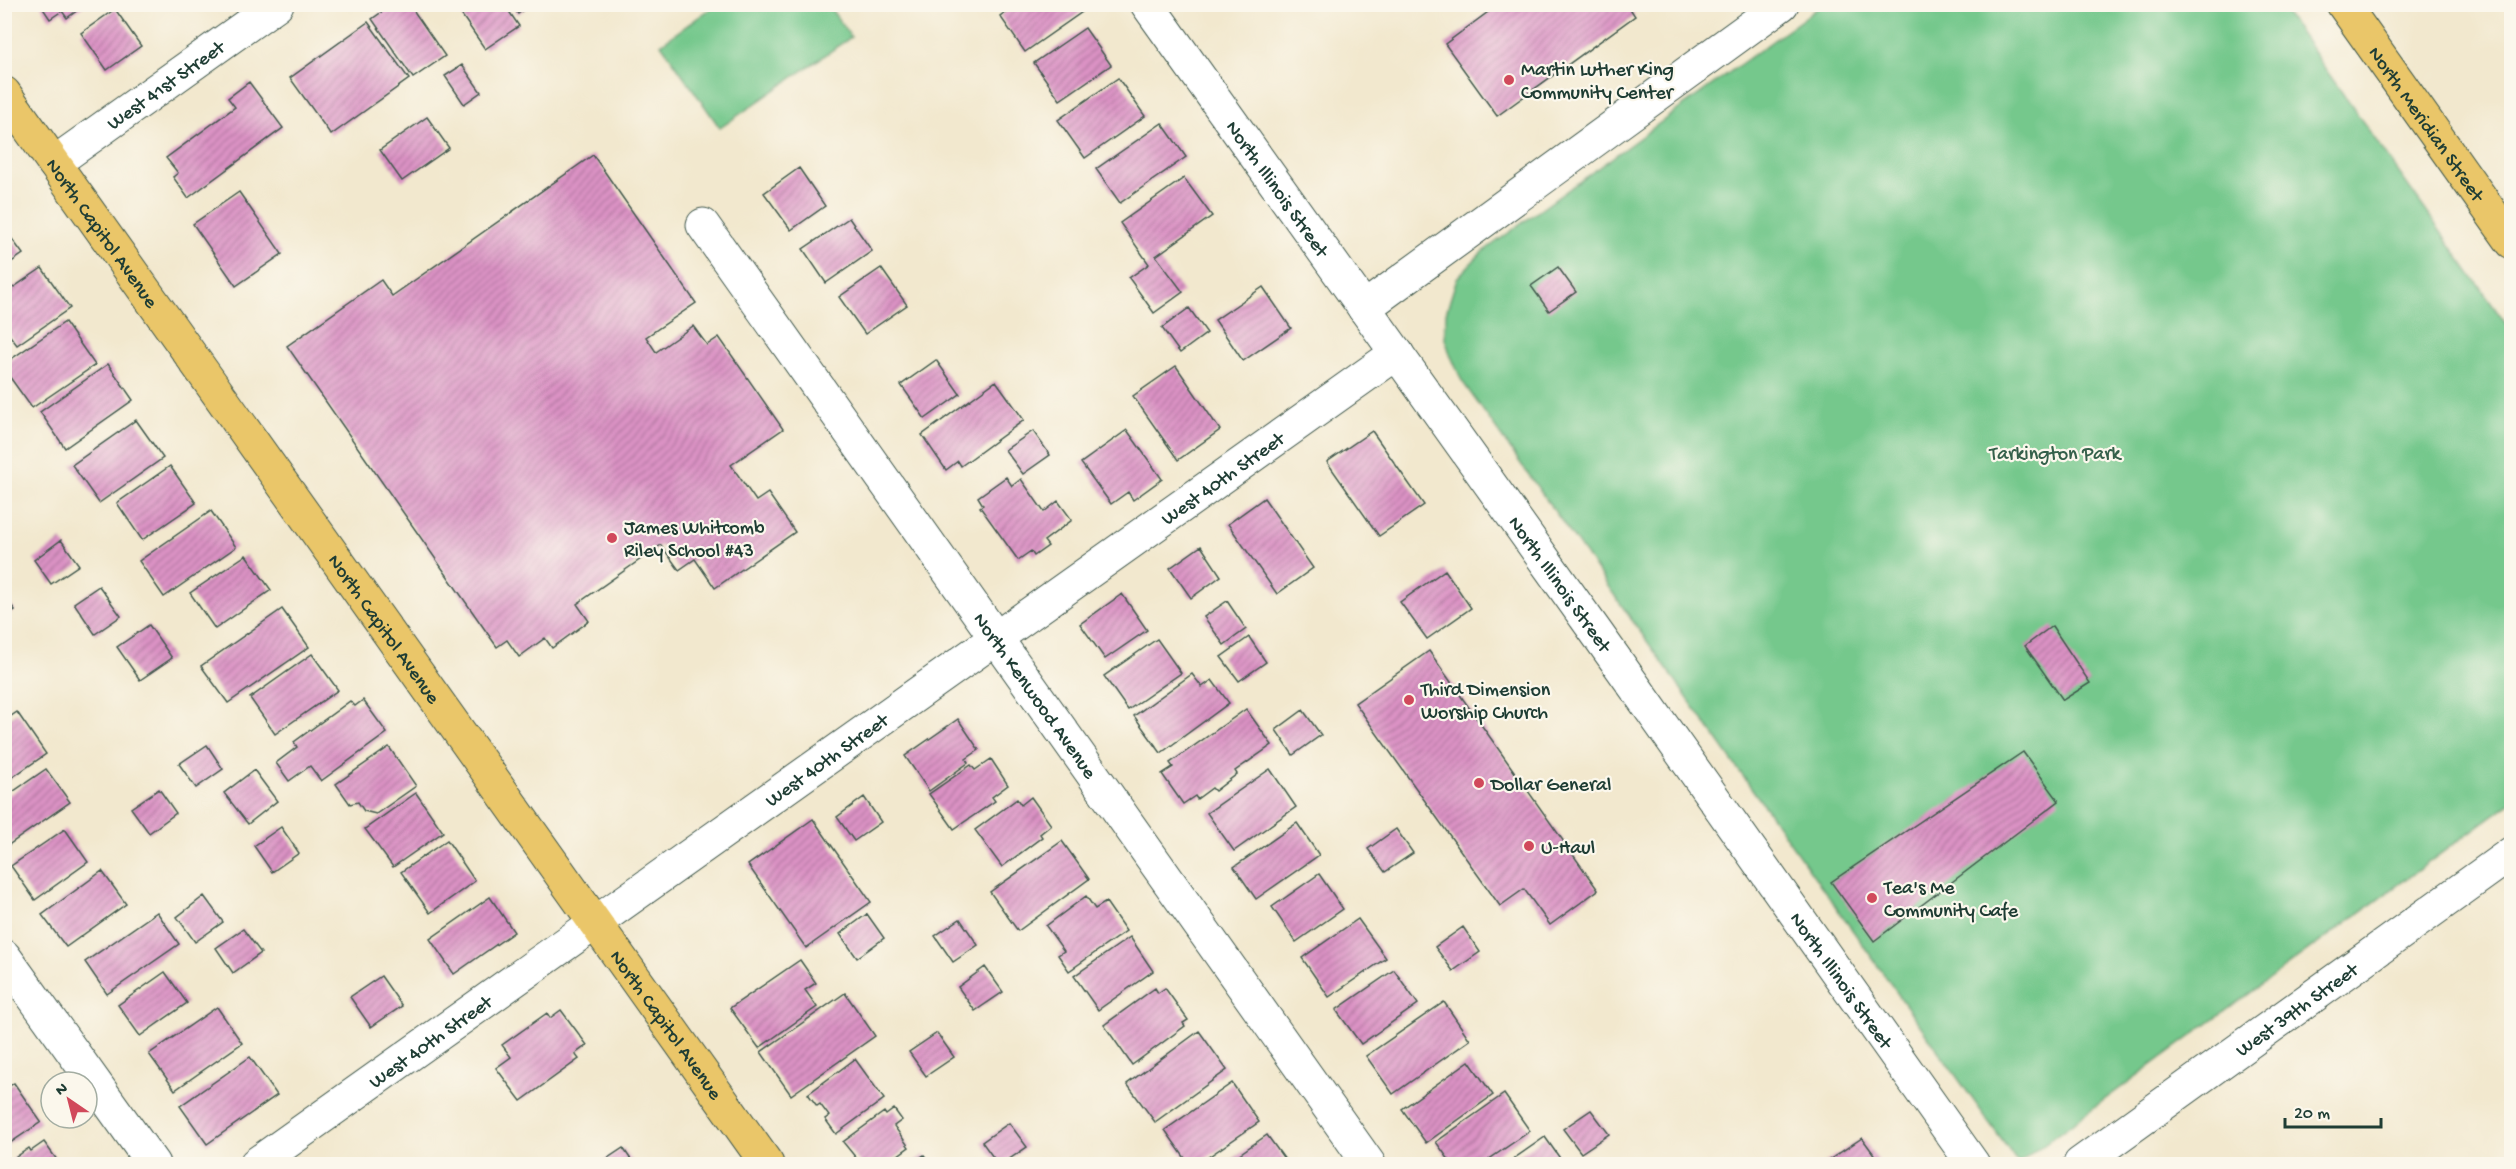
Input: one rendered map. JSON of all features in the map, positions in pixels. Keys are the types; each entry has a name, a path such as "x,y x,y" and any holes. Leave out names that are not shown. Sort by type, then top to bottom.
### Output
{"main road":[{"name":"North Meridian Street","path":"2343,4 2511,242"},
{"name":"North Capitol Avenue","path":"4,93 766,1164"}],"street":[{"name":"West 41st Street","path":"54,163 277,4"},
{"name":"North Illinois Street","path":"1147,4 1972,1164"},
{"path":"1364,308 1782,4"},
{"name":"North Kenwood Avenue","path":"703,225 1370,1164"},
{"name":"West 40th Street","path":"256,1164 1397,353"},
{"name":"West 39th Street","path":"2080,1164 2511,853"},
{"path":"4,956 153,1164"}],"green space":[{"path":"717,4 828,5 851,37 720,128 661,44"},
{"name":"Tarkington Park","path":"1822,5 2280,5 2511,331 2511,802 2018,1163 1462,381 1445,338 1446,313 1457,278 1481,253"}],"building":[{"path":"40,4 86,4 67,18 62,11 50,19"},
{"path":"393,4 409,4 445,56 413,78 372,19"},
{"path":"454,4 504,4 519,26 485,49"},
{"path":"511,4 531,4 518,14"},
{"path":"938,4 953,4 943,12"},
{"path":"1016,4 1076,4 1082,12 1025,52 1000,16"},
{"name":"Martin Luther King Community Center","path":"1499,4 1627,4 1635,16 1497,116 1445,44"},
{"path":"115,9 141,46 107,70 81,33"},
{"path":"368,22 409,79 331,135 290,78"},
{"path":"1085,28 1111,65 1060,100 1034,63"},
{"path":"462,65 481,92 464,104 445,76"},
{"path":"1118,78 1145,116 1085,158 1058,120"},
{"path":"249,82 283,128 188,198 173,177 178,173 166,158 235,107 228,98"},
{"path":"427,117 449,148 402,181 380,150"},
{"path":"1162,123 1186,157 1120,203 1096,169"},
{"path":"593,155 696,303 646,337 656,352 693,326 707,345 719,337 783,429 731,465 756,501 768,493 795,532 715,588 695,559 679,570 661,545 577,604 589,621 552,648 545,638 519,657 507,640 497,647 287,346 381,280 392,296"},
{"path":"799,168 825,206 791,230 764,193"},
{"path":"1184,178 1212,216 1156,256 1183,292 1154,313 1129,278 1149,264 1120,223"},
{"path":"239,192 282,254 236,286 193,224"},
{"path":"849,218 872,251 826,283 803,249"},
{"path":"4,228 23,254 4,267"},
{"path":"1558,267 1576,292 1549,311 1531,286"},
{"path":"42,268 70,308 17,345 4,328 4,294"},
{"path":"881,268 907,305 865,334 839,297"},
{"path":"1263,287 1291,328 1243,361 1215,320"},
{"path":"1189,308 1207,333 1180,353 1162,328"},
{"path":"65,322 95,365 32,408 4,369 4,364"},
{"path":"936,360 960,394 925,419 901,385"},
{"path":"108,364 133,400 65,448 40,412"},
{"path":"1176,366 1220,430 1178,460 1133,396"},
{"path":"996,381 1024,420 961,466 958,461 946,470 922,435"},
{"path":"136,420 163,458 99,503 72,465"},
{"path":"1127,430 1162,479 1133,500 1128,492 1111,504 1081,463"},
{"path":"1033,431 1050,455 1023,474 1005,450"},
{"path":"1372,431 1424,505 1379,536 1327,462"},
{"path":"170,466 196,503 142,540 117,503"},
{"path":"1006,477 1012,486 1021,479 1044,512 1058,501 1072,520 1044,541 1048,546 1034,556 1031,551 1018,560 980,507 983,505 978,497"},
{"path":"1264,498 1313,568 1277,594 1228,524"},
{"path":"211,511 236,547 164,597 139,561"},
{"path":"61,540 79,565 51,584 34,560"},
{"path":"1201,546 1221,576 1191,598 1170,568"},
{"path":"246,555 271,590 215,629 190,593"},
{"path":"1445,570 1471,608 1427,639 1400,602"},
{"path":"99,586 121,616 95,634 74,603"},
{"path":"1122,594 1147,630 1105,659 1080,624"},
{"path":"4,596 15,610 4,617"},
{"path":"1227,601 1246,629 1224,645 1204,617"},
{"path":"282,609 309,647 228,703 201,666"},
{"path":"149,625 172,658 140,680 117,647"},
{"path":"2052,626 2090,683 2063,700 2025,646"},
{"path":"1249,637 1266,662 1239,681 1221,657"},
{"path":"1157,639 1181,673 1128,710 1104,676"},
{"path":"1429,651 1598,890 1550,925 1524,889 1500,906 1355,703"},
{"path":"312,654 338,690 275,734 250,698"},
{"path":"1192,674 1202,687 1212,680 1229,703 1161,753 1134,716"},
{"path":"363,700 387,733 321,781 310,766 289,781 276,763 297,747 294,742 350,701 355,706"},
{"path":"1246,709 1272,745 1235,771 1237,774 1215,791 1212,788 1197,799 1195,796 1183,804 1162,774 1173,767 1170,763"},
{"path":"1303,710 1321,735 1293,755 1276,730"},
{"path":"17,712 46,754 4,783 4,721"},
{"path":"958,719 979,750 966,759 968,763 929,791 905,756"},
{"path":"207,745 223,769 196,788 179,764"},
{"path":"389,747 416,786 376,814 364,811 358,802 350,804 336,784"},
{"path":"2023,752 2059,801 1874,941 1831,882"},
{"path":"991,759 1008,785 992,797 995,801 954,829 929,794 971,765 975,770"},
{"path":"46,769 70,802 4,848 4,798"},
{"path":"1270,769 1296,807 1234,851 1207,813"},
{"path":"254,770 277,801 248,824 224,793"},
{"path":"159,789 176,813 149,833 131,808"},
{"path":"416,793 443,832 393,867 365,829"},
{"path":"864,797 881,822 854,841 837,817"},
{"path":"1031,797 1051,825 1040,834 1042,837 1002,867 975,830 1017,799 1021,805"},
{"path":"813,819 871,902 806,948 748,865"},
{"path":"1297,823 1319,855 1256,899 1234,867"},
{"path":"281,827 299,853 272,872 254,846"},
{"path":"65,829 88,862 35,900 11,866"},
{"path":"1396,829 1413,853 1385,872 1368,849"},
{"path":"447,840 475,881 430,913 401,872"},
{"path":"1062,841 1089,879 1018,931 990,892"},
{"path":"102,871 126,904 66,947 42,915"},
{"path":"1319,874 1343,909 1296,942 1272,907"},
{"path":"204,896 223,922 195,942 177,917"},
{"path":"1086,896 1095,909 1106,902 1126,931 1069,971 1058,955 1064,951 1046,926"},
{"path":"490,897 514,932 454,974 430,939"},
{"path":"157,912 179,944 107,994 85,962"},
{"path":"867,914 884,938 857,958 840,934"},
{"path":"960,919 978,945 953,962 935,936"},
{"path":"1358,919 1386,958 1329,997 1302,958"},
{"path":"1463,927 1480,952 1453,971 1435,947"},
{"path":"243,929 261,953 233,973 216,948"},
{"path":"1130,937 1153,971 1098,1010 1074,976"},
{"path":"800,960 816,983 805,990 817,1007 759,1048 730,1008"},
{"path":"985,967 1003,992 975,1011 958,987"},
{"path":"1394,970 1418,1004 1361,1044 1336,1010"},
{"path":"165,972 187,1003 140,1036 118,1005"},
{"path":"381,976 402,1006 371,1027 350,997"},
{"path":"1155,988 1158,993 1165,988 1188,1020 1183,1023 1185,1026 1132,1065 1104,1025"},
{"path":"845,993 875,1036 791,1095 761,1052"},
{"path":"1444,1002 1470,1040 1393,1094 1366,1056"},
{"path":"217,1007 242,1043 175,1090 149,1054"},
{"path":"561,1010 587,1045 575,1054 579,1059 521,1101 496,1068 511,1057 502,1045 547,1013 550,1018"},
{"path":"1199,1031 1227,1070 1155,1122 1127,1084"},
{"path":"937,1033 954,1057 926,1076 909,1052"},
{"path":"250,1057 277,1095 207,1144 180,1106"},
{"path":"855,1059 884,1099 836,1134 825,1119 829,1116 808,1094"},
{"path":"1469,1061 1493,1095 1426,1143 1402,1109"},
{"path":"14,1083 39,1119 39,1123 4,1147 4,1089"},
{"path":"1232,1083 1259,1122 1198,1164 1189,1164 1165,1130"},
{"path":"1504,1094 1530,1131 1482,1164 1452,1164 1436,1142"},
{"path":"894,1109 902,1120 894,1126 909,1147 886,1164 861,1164 843,1142 884,1112 886,1115"},
{"path":"1591,1110 1609,1134 1581,1153 1563,1129"},
{"path":"1009,1123 1027,1147 1002,1164 998,1164 982,1142"},
{"path":"1267,1135 1288,1164 1225,1164"},
{"path":"1545,1137 1564,1164 1506,1164"},
{"path":"1862,1138 1881,1164 1823,1164"},
{"path":"44,1142 60,1164 6,1164 29,1148 31,1151"},
{"path":"623,1148 634,1164 599,1164"},
{"path":"924,1155 931,1164 910,1164"}],"place":[{"name":"Martin Luther King Community Center","path":"1509,80"},
{"name":"James Whitcomb Riley School #43","path":"612,538"},
{"name":"Third Dimension Worship Church","path":"1409,700"},
{"name":"Dollar General","path":"1479,783"},
{"name":"U-Haul","path":"1529,846"},
{"name":"Tea's Me Community Cafe","path":"1872,898"}]}
